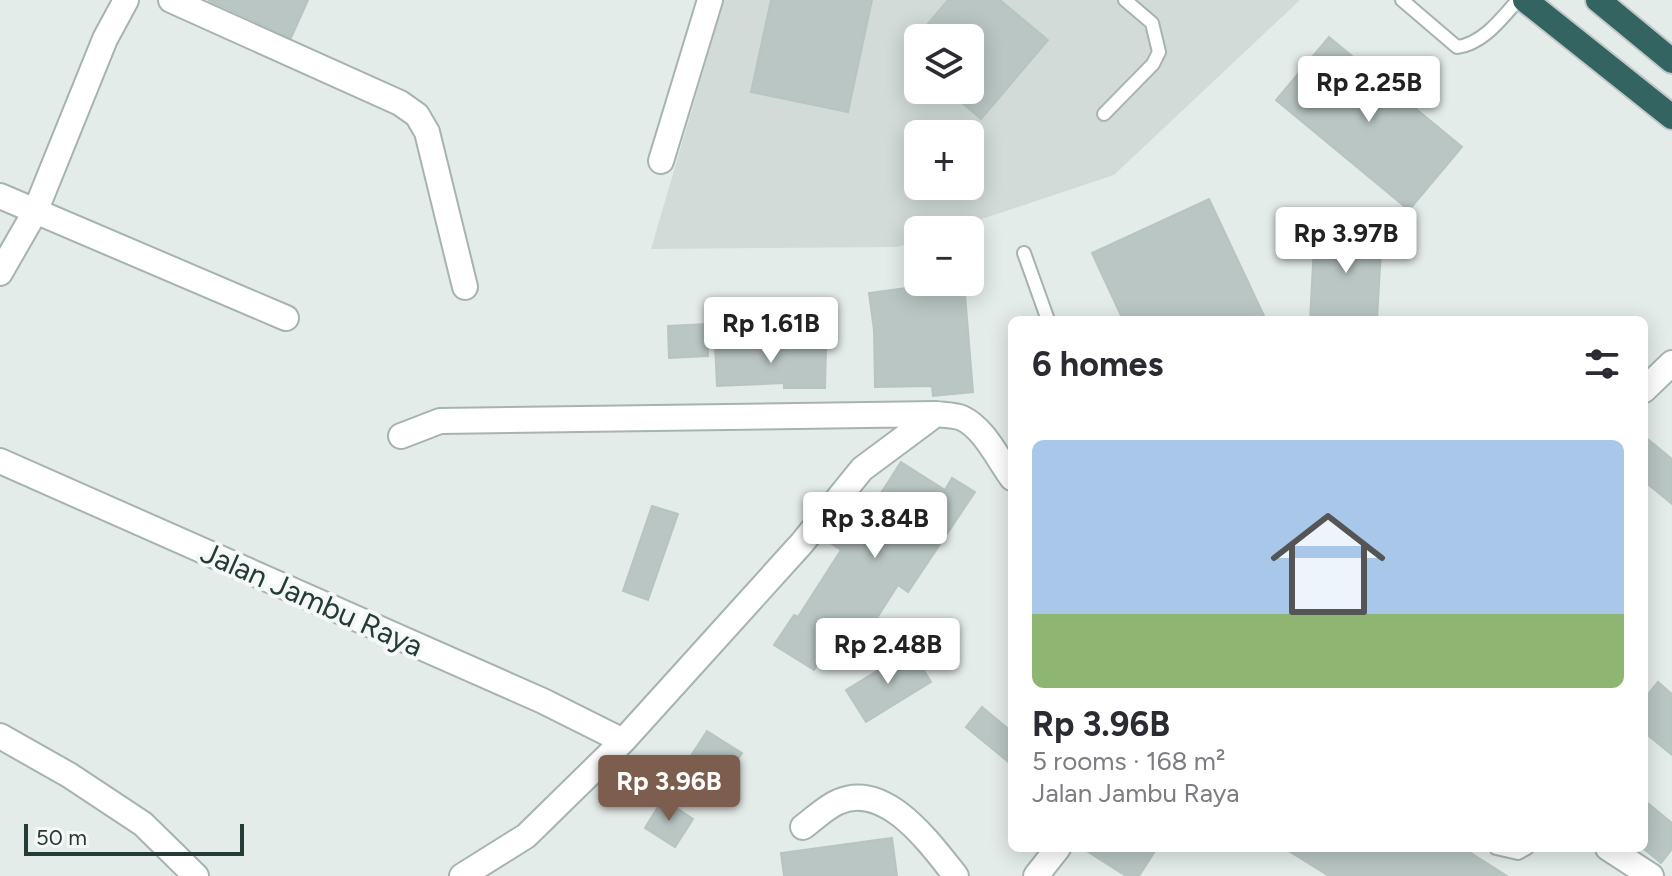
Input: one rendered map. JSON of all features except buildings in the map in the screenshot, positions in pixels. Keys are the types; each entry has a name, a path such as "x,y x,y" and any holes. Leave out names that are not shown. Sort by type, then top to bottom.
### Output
{"highway":[{"path":"1525,0 1672,117"},
{"path":"1598,0 1672,61"}],"street":[{"path":"0,273 35,212 105,39 126,0"},
{"path":"171,0 400,103 417,115 427,132 465,287"},
{"path":"661,161 710,0"},
{"path":"0,196 286,318"},
{"path":"1648,386 1672,363"},
{"path":"462,876 526,836 623,741 802,543 862,469 936,414"},
{"path":"401,436 440,421 936,414 962,417 990,446 1008,471"},
{"name":"Jalan Jambu Raya","path":"0,461 543,701 623,741"},
{"path":"0,736 69,775 143,824 196,876"},
{"path":"803,827 840,801 877,800 927,840 956,876"},
{"path":"1036,876 1055,852"},
{"path":"1614,852 1651,876"}],"lane":[{"path":"1104,114 1153,64 1159,52 1152,23 1125,0"},
{"path":"1402,0 1457,47 1467,46 1496,25 1518,0"},
{"path":"1024,253 1047,316"}],"shaded area":[{"path":"724,0 1300,0 1114,175 984,218 904,216 904,245 651,249"}]}
